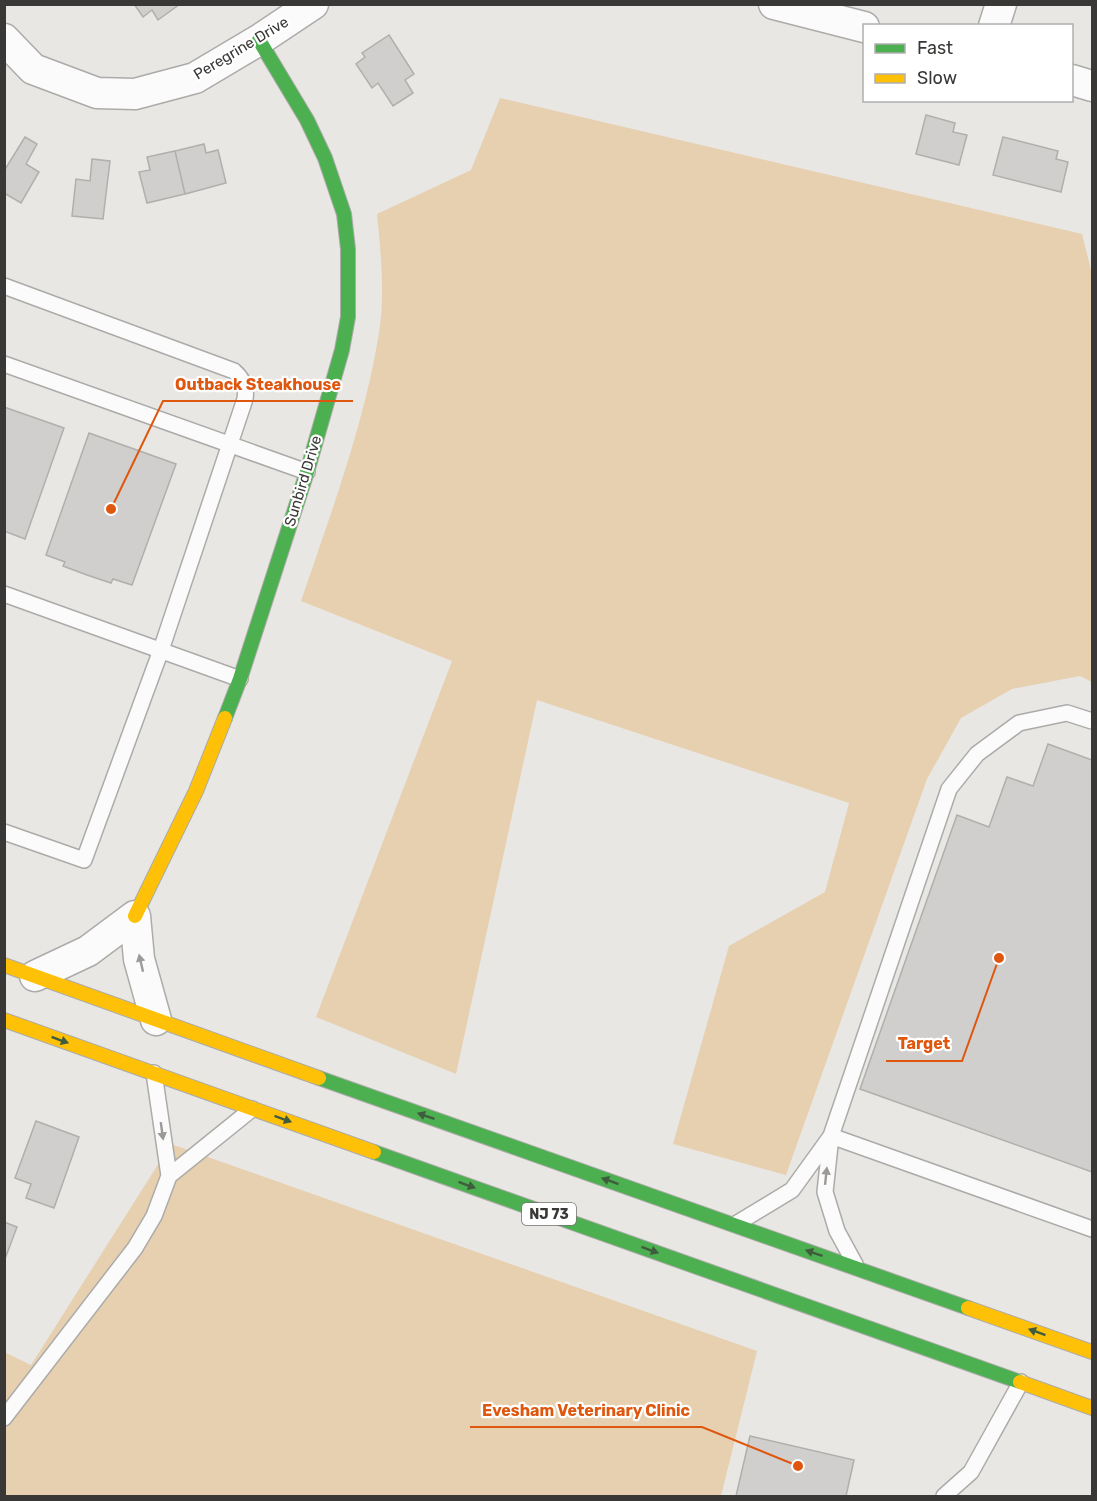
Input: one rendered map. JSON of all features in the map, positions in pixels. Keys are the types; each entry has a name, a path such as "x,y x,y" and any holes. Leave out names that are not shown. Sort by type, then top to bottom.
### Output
{"main road":[{"name":"Sunbird Drive","path":"135,916 196,791 240,679 307,472 342,350 348,317 348,249 344,214 325,158 307,120 259,40"},
{"path":"4,965 1092,1352"},
{"name":"NJ 73","path":"4,1020 1092,1408"}],"street":[{"name":"Peregrine Drive","path":"4,39 33,69 97,93 135,94 195,78 259,40 313,4"},
{"path":"774,4 863,27"},
{"path":"995,24 1001,4"},
{"path":"1073,81 1092,86"},
{"path":"135,916 139,959 156,1020"},
{"name":"Sunbird Drive","path":"35,975 88,951 135,916"}],"lane":[{"path":"4,286 234,371 240,376 246,392 160,650 84,860 4,832"},
{"path":"4,364 307,472"},
{"path":"4,594 240,679"},
{"path":"858,1269 837,1231 825,1192 831,1136 949,789 977,754 1019,723 1067,713 1092,721"},
{"path":"4,1418 135,1248 154,1216 169,1176 154,1073"},
{"path":"169,1176 252,1109"},
{"path":"733,1225 792,1190 831,1136"},
{"path":"831,1136 1092,1229"},
{"path":"944,1497 971,1472 1021,1382"}],"shaded area":[{"path":"500,98 1082,234 1092,274 1092,682 1080,676 1012,689 961,718 927,779 786,1175 673,1144 729,946 825,892 849,803 537,700 456,1074 316,1017 452,661 301,601 346,469 373,367 382,304 377,214 471,170"},
{"path":"171,1144 757,1351 721,1496 5,1496 4,1352 31,1365"}],"building":[{"path":"134,4 180,4 158,20 152,10 143,17"},
{"path":"389,35 414,74 405,80 413,93 393,106 378,83 372,88 356,64 365,57 362,53"},
{"path":"926,115 955,123 953,132 967,135 959,165 916,154"},
{"path":"25,137 37,144 26,164 39,172 21,203 4,193 4,171"},
{"path":"1003,137 1058,151 1056,159 1068,162 1061,192 993,175"},
{"path":"204,144 206,153 218,150 226,183 185,194 175,151"},
{"path":"175,151 185,194 147,203 139,172 150,170 147,157"},
{"path":"92,159 110,161 103,219 72,216 76,179 90,181"},
{"path":"4,407 64,428 25,539 4,531"},
{"path":"89,433 176,464 132,585 113,579 111,583 87,575 63,566 65,562 46,555"},
{"path":"1048,744 1092,760 1092,1172 860,1089 957,815 989,827 1007,777 1033,786"},
{"path":"36,1121 79,1137 54,1208 26,1198 31,1184 15,1178"},
{"path":"4,1222 17,1227 5,1259 4,1258"},
{"path":"750,1436 854,1460 846,1496 736,1496"}],"traffic: fast":[{"path":"225,718 240,679 307,472 342,350 348,317 348,249 344,214 325,158 307,120 259,40"},
{"path":"319,1078 968,1308"},
{"path":"374,1152 1020,1382"}],"traffic: slow":[{"path":"135,916 196,791 225,718"},
{"path":"4,965 319,1078"},
{"path":"4,1020 374,1152"},
{"path":"968,1308 1092,1352"},
{"path":"1020,1382 1092,1408"}],"place":[{"name":"Outback Steakhouse","path":"111,509"},
{"name":"Target","path":"999,958"},
{"name":"Evesham Veterinary Clinic","path":"798,1466"}]}
